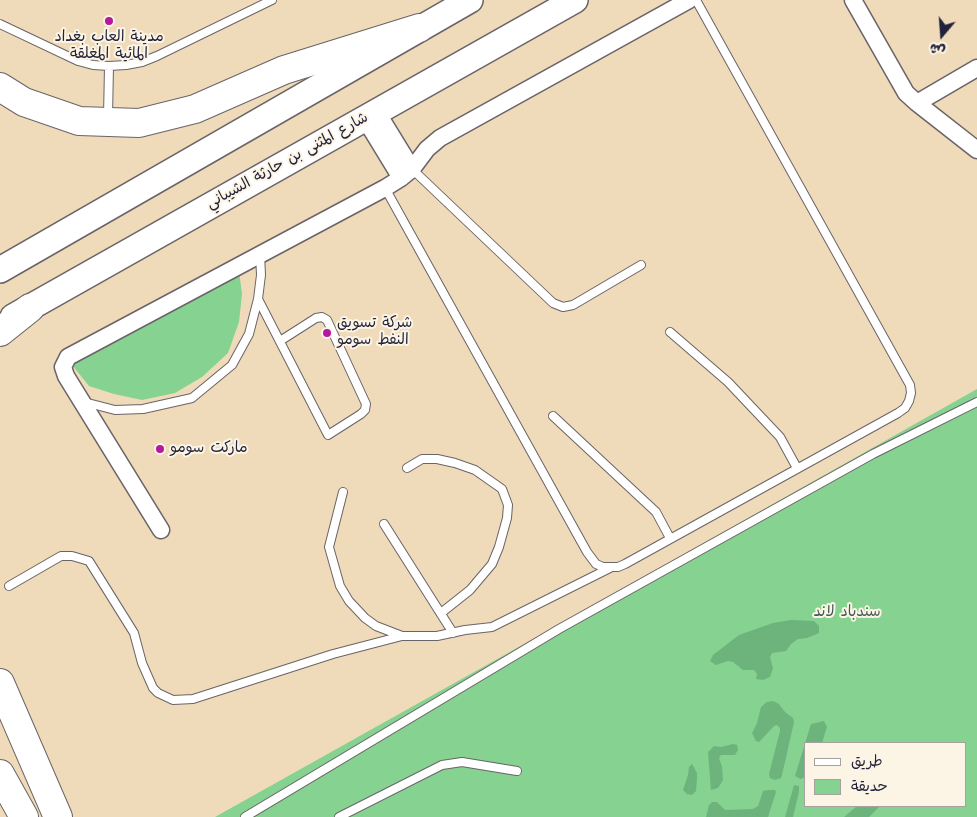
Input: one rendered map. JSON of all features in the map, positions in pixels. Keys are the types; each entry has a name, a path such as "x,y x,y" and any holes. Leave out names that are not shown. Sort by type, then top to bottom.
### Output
{"highway":[{"path":"0,87 24,102 79,121 139,123 194,109 284,70 419,28"},
{"path":"0,332 30,308"},
{"path":"0,683 58,817"},
{"path":"0,774 24,817"}],"main road":[{"path":"0,270 470,0"},
{"name":"شارع المثنى بن حارثة الشيباني","path":"0,324 575,0"}],"street":[{"path":"161,530 63,372 63,363 68,356 385,188 407,173 427,149 440,138 689,0"},
{"path":"853,0 906,92 916,103 977,150"},
{"path":"916,103 977,68"},
{"path":"371,115 407,173"}],"lane":[{"path":"0,24 78,61 93,65 126,65 142,62 272,0"},
{"path":"9,586 61,556 72,556 89,561 134,634 142,663 153,688 158,693 173,700 193,699 333,654 402,636 437,636 492,627 610,568 618,567 904,408 909,402 910,385 696,0"},
{"path":"108,122 109,66"},
{"path":"407,173 553,303 563,307 573,305 641,265"},
{"path":"385,188 587,552 596,564 610,568"},
{"path":"82,402 115,410 144,409 192,398 232,365 249,334 258,298 261,275 260,254"},
{"path":"258,298 328,435 365,410 366,404 327,320 322,317 316,318 280,340"},
{"path":"670,332 728,382 780,437 797,468"},
{"path":"245,817 559,629 872,454 977,402"},
{"path":"552,416 656,512 670,538"},
{"path":"407,468 422,459 437,459 475,470 502,489 508,505 507,518 492,564 470,590 440,613"},
{"path":"343,492 329,546 340,586 349,601 364,618 376,626 402,636"},
{"path":"384,524 453,633"},
{"path":"339,817 442,765 462,762 517,771"}],"green space":[{"path":"239,271 242,294 239,322 228,353 202,377 175,393 142,400 114,394 89,386 72,365"},
{"name":"سندباد لاند","path":"977,389 977,817 215,817 592,606"},
{"path":"791,620 814,621 819,626 819,633 807,638 798,639 786,651 772,653 770,657 773,668 770,677 763,680 756,679 757,674 754,670 743,670 733,662 728,661 716,665 710,661 713,655 739,635 773,623"},
{"path":"773,701 779,704 793,718 794,722 782,775 781,778 775,780 770,778 769,774 780,728 777,725 774,726 759,742 756,741 752,733 761,707 767,702"},
{"path":"824,721 827,727 822,742 805,742 811,724"},
{"path":"737,745 738,750 735,755 721,755 719,758 723,780 718,788 711,790 708,752 714,746 721,747"},
{"path":"804,747 804,777 801,779 795,776"},
{"path":"692,764 697,773 697,779 696,791 692,795 687,794 683,790 689,767"},
{"path":"794,785 799,786 799,792 793,817 785,817"},
{"path":"775,790 776,792 768,817 706,817 709,805 712,802 717,802 725,810 753,809 758,806 763,791"},
{"path":"856,807 879,807 869,817 844,817"}],"place":[{"name":"مدينة العاب بغداد المائية المغلقة","path":"109,21"},
{"name":"شركة تسويق النفط سومو","path":"327,333"},
{"name":"ماركت سومو","path":"160,449"}]}
